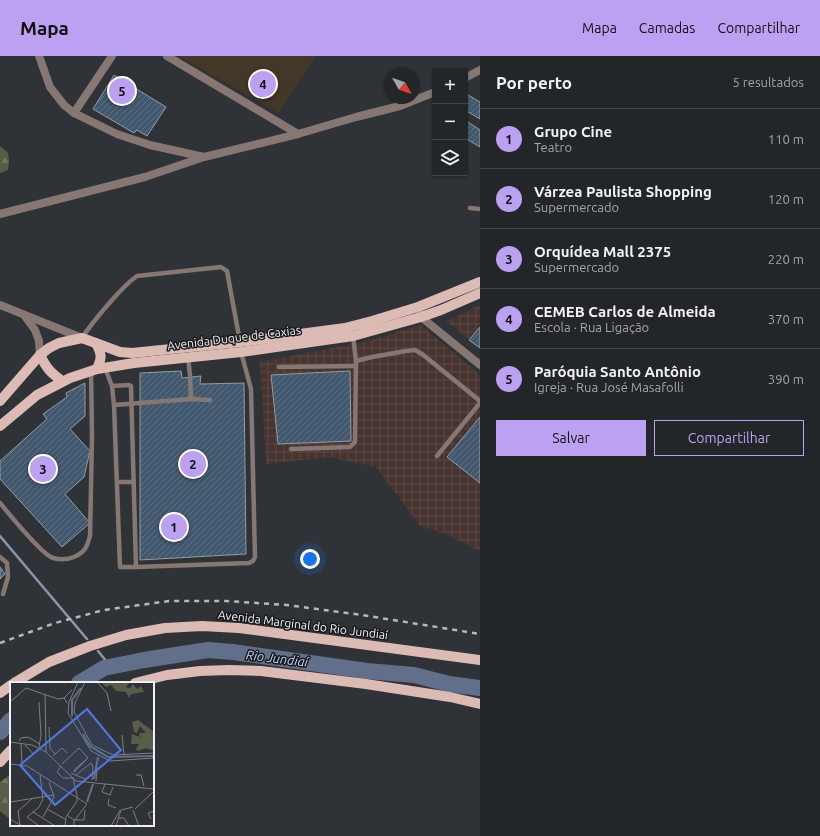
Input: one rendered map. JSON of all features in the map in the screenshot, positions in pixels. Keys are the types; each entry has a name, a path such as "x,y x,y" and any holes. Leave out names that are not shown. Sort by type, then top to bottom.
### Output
{"main road":[{"name":"Avenida Duque de Caxias","path":"82,338 120,352 132,353 240,342 345,328 418,307 480,282"},
{"name":"Avenida Duque de Caxias","path":"0,426 37,396 62,381 98,369 134,363 241,352 353,336 421,317 480,293"},
{"path":"0,401 40,355 49,348 59,342 82,338"},
{"path":"96,343 101,352 98,369"},
{"path":"40,355 44,364 51,373 62,381"},
{"name":"Avenida Marginal do Rio Jundiaí","path":"16,682 49,662 90,646 126,635 165,628 202,626 239,628 480,660"},
{"path":"139,682 167,675 200,671 261,671 366,684 450,697 480,704"},
{"path":"0,693 10,686"},
{"path":"0,762 10,751"}],"street":[{"path":"39,56 50,87 64,105 74,113 117,134 150,145 204,157"},
{"path":"74,113 112,56"},
{"path":"167,56 298,134"},
{"path":"468,76 480,70"},
{"path":"0,214 145,178 204,157 298,134 400,106 432,93"},
{"path":"0,305 82,338"},
{"path":"418,307 421,317 480,364"},
{"path":"23,314 35,330 39,340 40,355"}],"lane":[{"path":"470,208 480,209"},
{"path":"82,338 95,319 129,282 137,276 221,267 227,271 240,342"},
{"path":"291,449 350,447 356,442 356,364 353,336"},
{"path":"279,367 356,364 415,350 422,354 480,402 437,456"},
{"path":"98,369 112,386 120,567 249,563 253,561 255,557 251,389 241,352"},
{"path":"188,357 191,399"},
{"path":"0,503 43,551 52,558 67,560 81,554 88,546 90,536 92,436 98,369"},
{"path":"112,386 131,386 136,567"},
{"path":"114,405 191,399 210,400"},
{"path":"117,482 134,482"},
{"path":"0,557 6,564 8,577 3,594"}],"shaded area":[{"path":"178,56 315,56 279,113"},
{"path":"480,305 480,348 446,321"},
{"path":"421,325 480,375 480,551 446,534 420,526 376,467 330,457 266,464 260,362 368,341"}],"green space":[{"path":"0,146 8,153 9,162 8,170 0,173"},
{"path":"10,775 10,819 0,811 0,782"}],"building":[{"path":"114,75 166,107 147,136 137,130 134,133 93,109"},
{"path":"468,95 480,102 480,119 468,112"},
{"path":"468,122 480,130 480,147 468,140"},
{"path":"480,327 480,348 469,340"},
{"path":"181,371 182,378 201,376 200,384 244,383 246,554 140,560 140,373"},
{"path":"350,371 351,441 278,444 271,375"},
{"path":"85,383 85,416 70,429 90,451 84,477 65,494 90,523 62,547 0,479 0,461 47,419 43,414 67,397 66,393"},
{"path":"480,417 480,483 447,457"},
{"path":"0,567 5,574 0,579"}],"waterway":[{"path":"0,536 87,639"},
{"name":"Rio Jundiaí","path":"81,682 104,668 208,650 233,652 367,671 414,675 449,684 480,688"},
{"path":"98,651 111,667"},
{"name":"Rio Jundiaí","path":"0,732 10,721"}],"railway":[{"path":"0,643 55,623 104,610 169,601 226,601 287,605 362,615 480,634"}],"place":[{"name":"CEMEB Carlos de Almeida","path":"263,84"},
{"name":"Paróquia Santo Antônio","path":"122,91"},
{"name":"Várzea Paulista Shopping","path":"193,464"},
{"name":"Orquídea Mall 2375","path":"43,469"},
{"name":"Grupo Cine","path":"174,527"}]}
